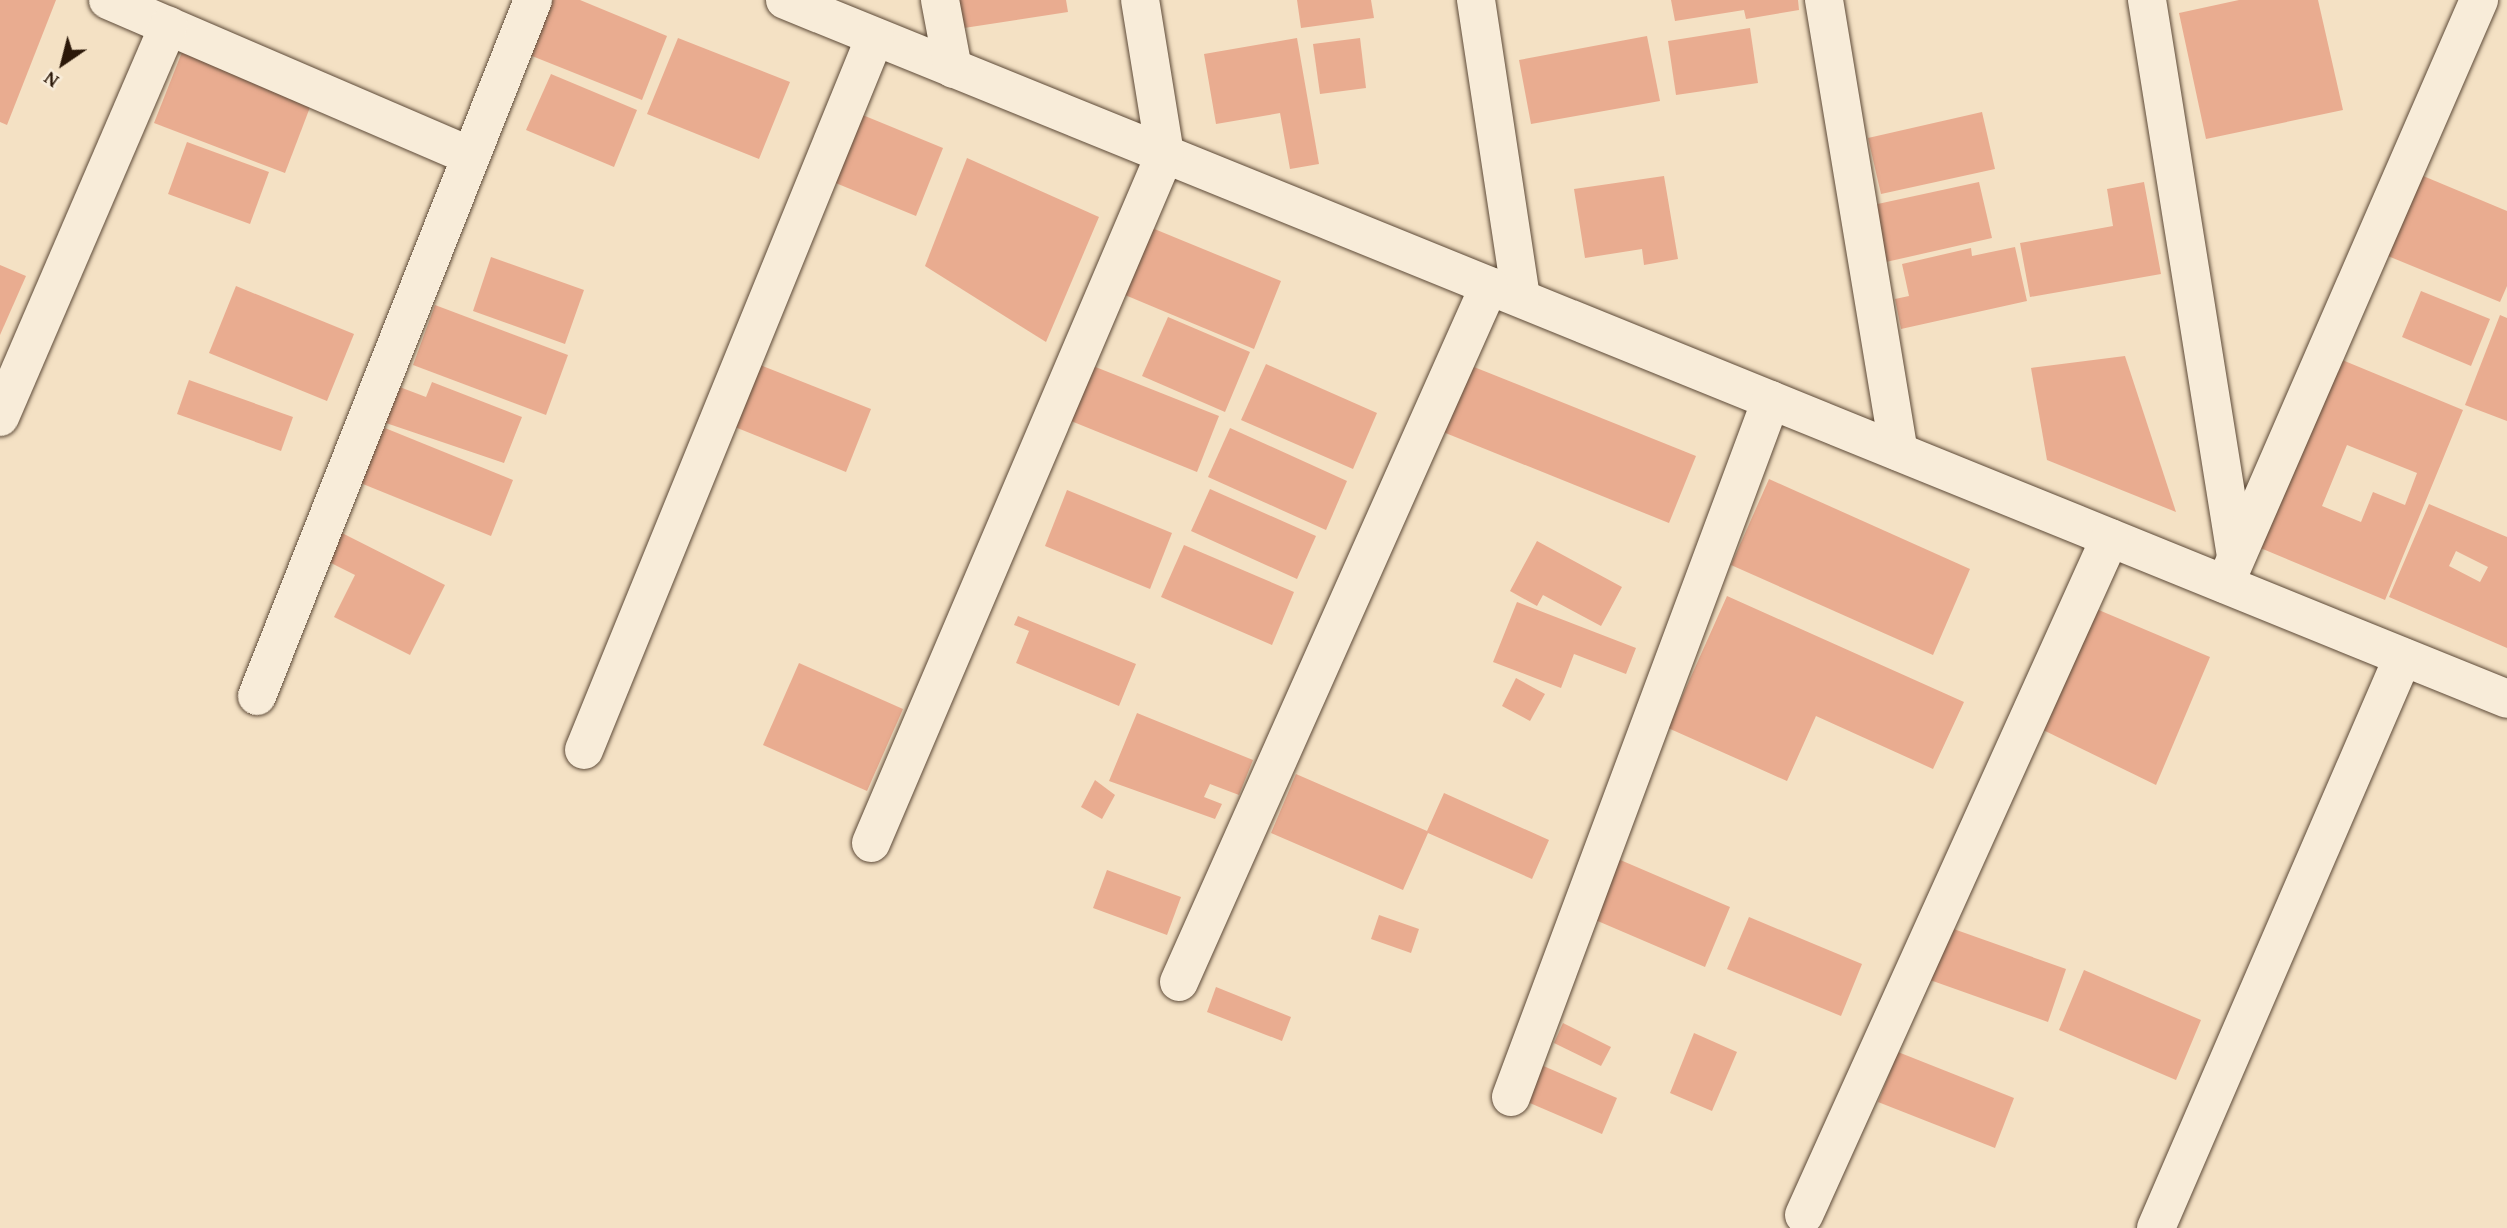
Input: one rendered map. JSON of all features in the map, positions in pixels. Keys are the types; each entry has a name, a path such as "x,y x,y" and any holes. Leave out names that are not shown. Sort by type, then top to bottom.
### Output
{"street":[{"path":"108,0 471,156"},
{"path":"257,696 533,0"},
{"path":"785,0 2110,538 2231,570 2403,657 2507,699"},
{"path":"940,0 953,69"},
{"path":"871,843 1165,154 1140,0"},
{"path":"1179,982 1505,292 1476,0"},
{"path":"1824,0 1899,452"},
{"path":"2147,0 2231,570"},
{"path":"2231,570 2479,0"},
{"path":"0,417 168,26"},
{"path":"583,750 875,37"},
{"path":"1511,1097 1771,400"},
{"path":"1804,1215 2110,538"},
{"path":"2156,1228 2403,657"}],"building":[{"path":"0,0 56,0 7,125 0,122"},
{"path":"542,0 580,0 667,36 642,100 522,52"},
{"path":"959,0 1066,0 1068,12 964,28"},
{"path":"1297,0 1371,0 1374,18 1301,28"},
{"path":"1671,0 1798,0 1799,10 1746,19 1744,10 1675,21"},
{"path":"2239,0 2318,0 2343,110 2206,139 2179,13"},
{"path":"1750,28 1758,83 1676,95 1668,41"},
{"path":"1647,36 1660,101 1531,124 1519,60"},
{"path":"678,38 790,82 759,159 647,114"},
{"path":"1297,38 1319,164 1290,169 1280,113 1216,124 1204,54"},
{"path":"1360,38 1366,88 1320,94 1313,44"},
{"path":"182,52 312,102 285,173 154,123"},
{"path":"551,74 637,110 614,167 526,130"},
{"path":"848,109 943,148 916,216 821,177"},
{"path":"1982,112 1995,169 1881,194 1868,138"},
{"path":"187,142 269,172 250,224 168,194"},
{"path":"967,158 1099,217 1046,342 925,266"},
{"path":"2416,173 2507,211 2507,286 2500,302 2383,254"},
{"path":"1664,176 1678,259 1644,265 1642,249 1585,258 1574,189"},
{"path":"1979,182 1992,238 1886,262 1873,205"},
{"path":"2144,182 2161,274 2030,297 2020,243 2113,226 2107,189"},
{"path":"1152,228 1281,281 1254,349 1125,295"},
{"path":"2015,247 2027,301 1901,329 1895,299 1909,296 1902,264 1971,248 1972,256"},
{"path":"491,257 584,290 565,344 473,311"},
{"path":"0,265 26,276 0,335"},
{"path":"236,286 354,334 327,401 209,353"},
{"path":"2421,291 2490,319 2471,366 2402,337"},
{"path":"435,305 568,355 546,415 413,365"},
{"path":"2500,315 2507,318 2507,421 2465,405"},
{"path":"1168,317 1250,352 1225,412 1142,376"},
{"path":"2125,356 2176,512 2047,460 2031,368"},
{"path":"2335,357 2463,410 2385,600 2258,547","holes":["2347,445 2417,473 2405,505 2373,492 2361,522 2322,506"]},
{"path":"745,359 871,409 846,472 720,421"},
{"path":"1266,364 1377,413 1353,469 1241,420"},
{"path":"1469,365 1696,456 1669,523 1443,432"},
{"path":"1093,366 1219,416 1197,472 1071,421"},
{"path":"189,380 293,417 281,451 177,414"},
{"path":"432,382 522,417 504,463 383,422 397,386 426,397"},
{"path":"380,426 513,480 491,536 358,482"},
{"path":"1230,428 1347,481 1326,530 1208,477"},
{"path":"1769,479 1970,569 1933,655 1731,565"},
{"path":"1210,489 1316,536 1297,579 1191,531"},
{"path":"1067,490 1172,533 1150,589 1045,546"},
{"path":"2429,504 2507,537 2507,648 2389,597","holes":["2456,551 2488,567 2480,582 2449,566"]},
{"path":"338,531 445,585 410,655 334,617 355,575 323,559"},
{"path":"1537,541 1622,587 1601,626 1543,595 1537,606 1510,591"},
{"path":"1184,545 1294,592 1272,645 1161,597"},
{"path":"1727,596 1964,702 1933,769 1816,716 1787,781 1668,728"},
{"path":"1517,602 1636,648 1626,674 1574,654 1561,688 1493,662"},
{"path":"2094,608 2210,657 2156,785 2037,727"},
{"path":"1018,616 1136,664 1119,706 1016,663 1029,631 1014,625"},
{"path":"799,663 903,709 867,791 763,745"},
{"path":"1516,678 1545,694 1530,721 1502,706"},
{"path":"1137,713 1253,760 1239,795 1210,784 1204,797 1222,804 1215,819 1109,781"},
{"path":"1296,774 1427,831 1444,793 1549,840 1532,879 1428,833 1403,890 1271,833"},
{"path":"1095,780 1115,795 1102,819 1081,807"},
{"path":"1618,859 1730,907 1705,967 1593,919"},
{"path":"1107,870 1181,897 1167,935 1093,908"},
{"path":"1379,915 1419,929 1411,953 1371,939"},
{"path":"1749,917 1862,964 1841,1016 1727,969"},
{"path":"1948,927 2066,969 2048,1022 1930,980"},
{"path":"2084,970 2201,1020 2176,1080 2059,1030"},
{"path":"1216,987 1291,1017 1282,1041 1207,1012"},
{"path":"1563,1023 1611,1047 1601,1066 1554,1043"},
{"path":"1694,1033 1737,1052 1712,1111 1670,1093"},
{"path":"1898,1052 2014,1098 1995,1148 1878,1102"},
{"path":"1532,1061 1617,1098 1602,1134 1516,1097"}]}
